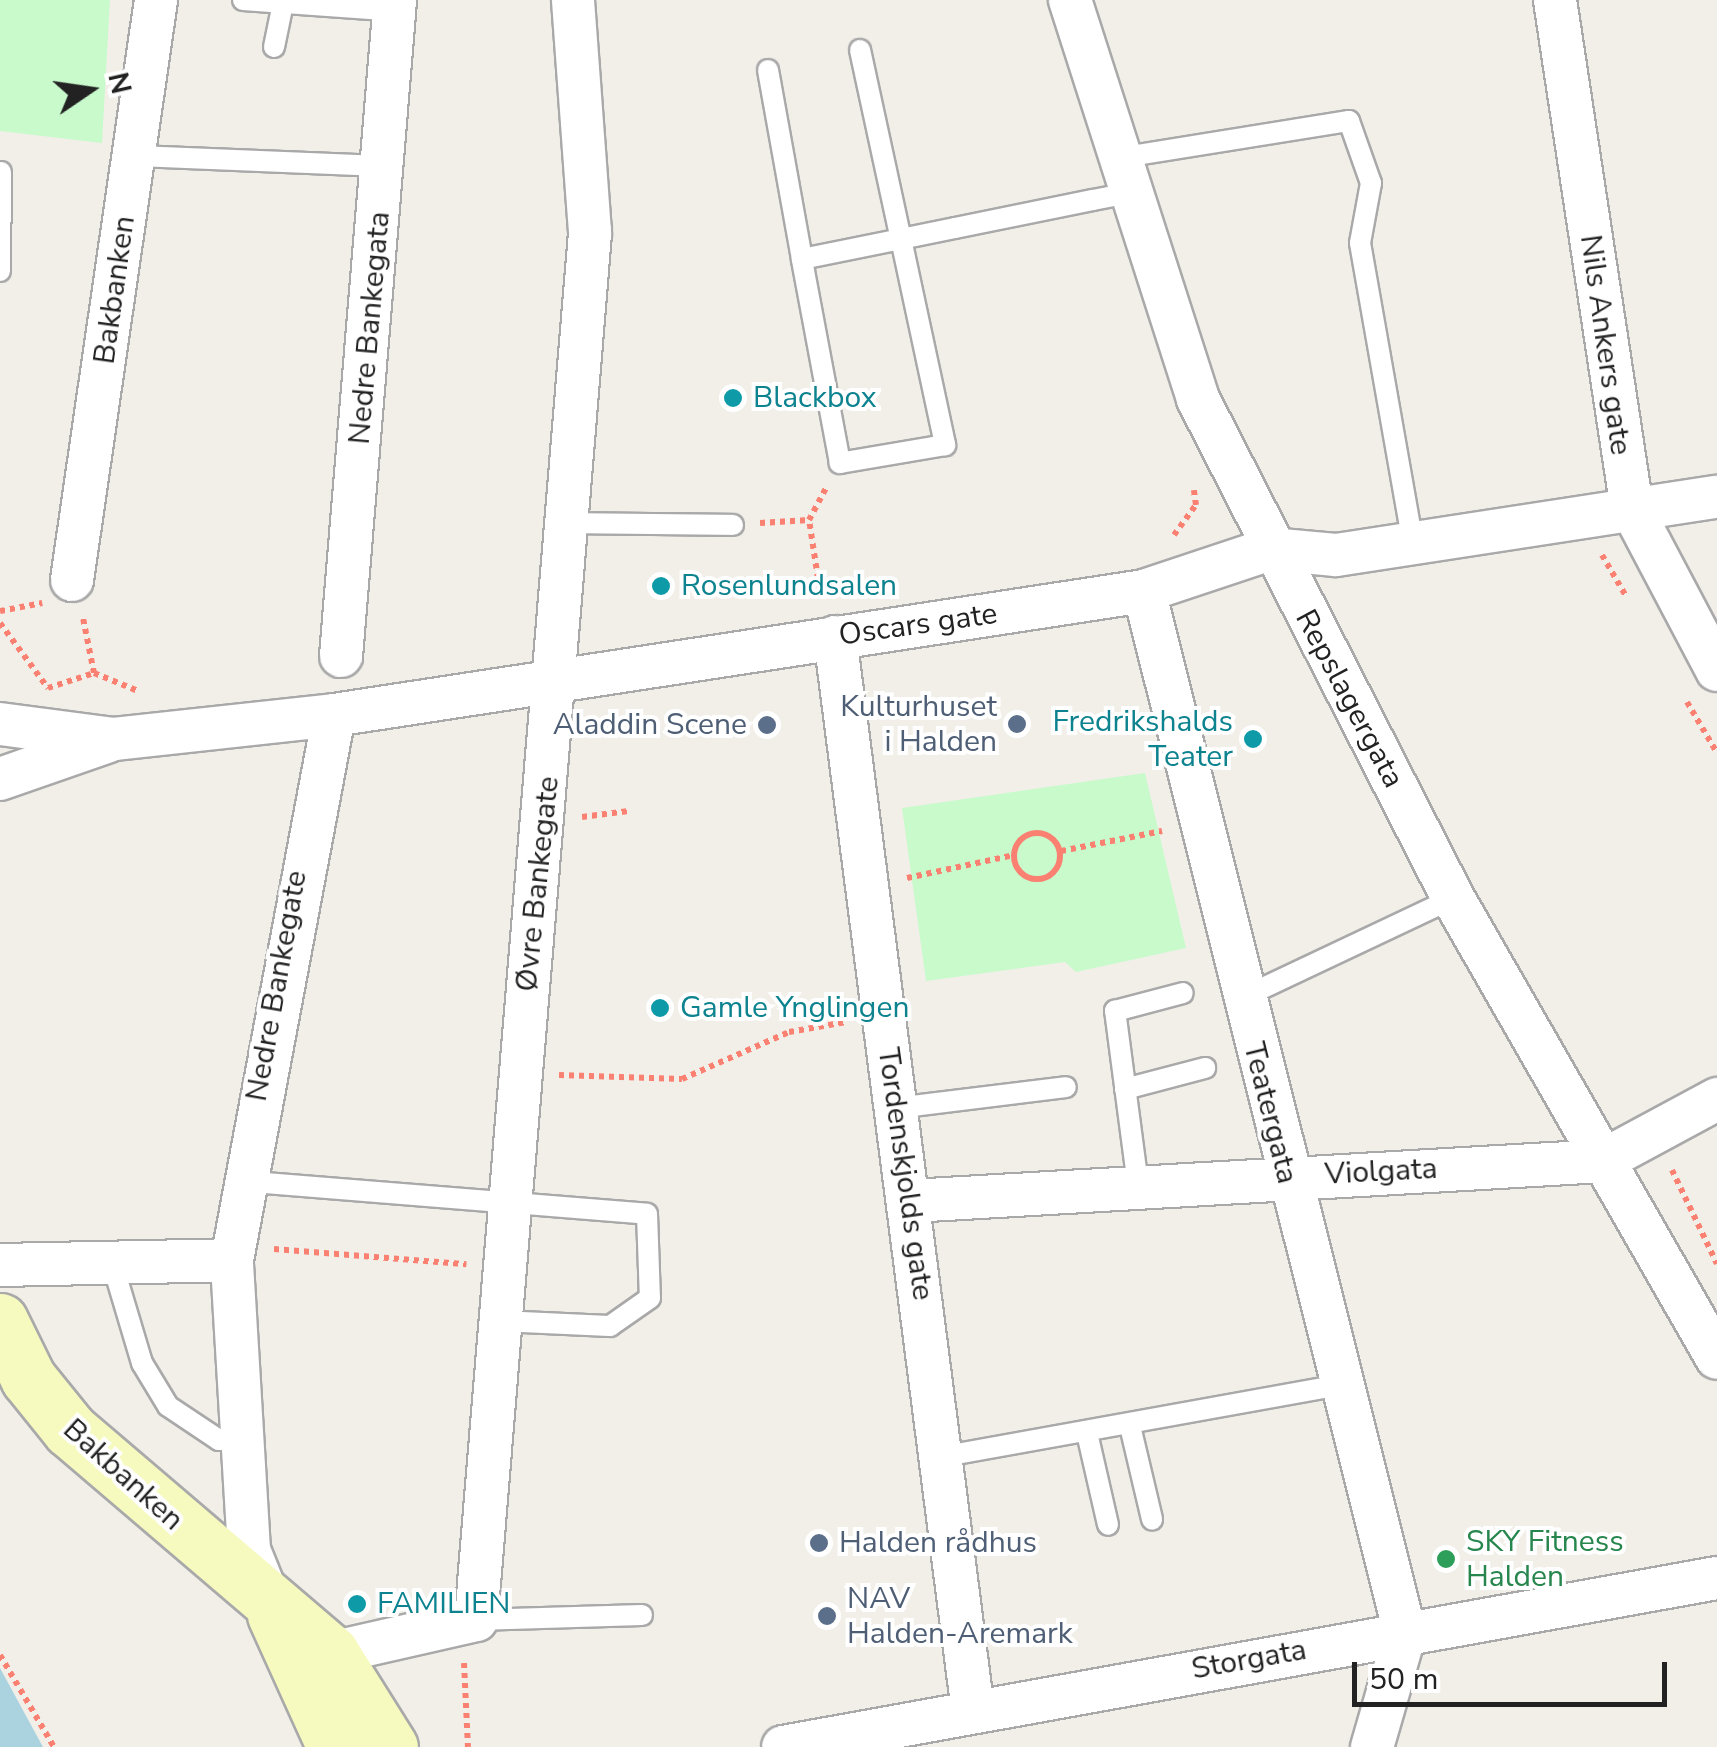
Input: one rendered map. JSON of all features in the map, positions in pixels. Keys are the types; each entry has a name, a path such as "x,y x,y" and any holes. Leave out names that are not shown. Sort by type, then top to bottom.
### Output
{"street":[{"name":"Bakbanken","path":"72,580 156,0"},
{"name":"Øvre Bankegate","path":"476,1620 570,523 590,232 573,0"},
{"name":"Repslagergata","path":"1070,0 1122,176 1198,399 1270,550 1453,898 1717,1358"},
{"name":"Nils Ankers gate","path":"1555,0 1632,509 1717,670"},
{"name":"Nedre Bankegata","path":"342,656 395,6"},
{"name":"Oscars gate","path":"0,724 114,739 334,716 830,628 1144,592 1270,550 1336,554 1717,496"},
{"name":"Teatergata","path":"1144,592 1285,1178 1344,1384 1406,1633"},
{"name":"Tordenskjolds gate","path":"830,628 911,1201 973,1711"},
{"name":"Nedre Bankegate","path":"272,1607 249,1550 239,1438 246,1254 241,1181 334,716"},
{"name":"Oscars gate","path":"0,780 114,739"},
{"name":"Violgata","path":"911,1201 1602,1161 1717,1099"},
{"path":"0,1265 246,1254"},
{"name":"Bakbanken","path":"0,1320 28,1378 70,1430 331,1654 390,1747"},
{"name":"Storgata","path":"782,1747 1717,1578"},
{"name":"Bakbanken","path":"272,1607 334,1747"},
{"path":"331,1654 476,1620"},
{"path":"1372,1747 1406,1633"}],"lane":[{"path":"243,0 395,6"},
{"path":"274,46 282,3"},
{"path":"768,70 840,463 944,445 860,50"},
{"path":"802,259 901,240 1122,176 1349,121 1371,183 1360,243 1413,543"},
{"path":"135,156 384,166"},
{"path":"0,270 2,172"},
{"path":"570,523 732,525"},
{"path":"1242,998 1453,898"},
{"path":"1138,1185 1114,1010 1183,992"},
{"path":"1125,1089 1205,1068"},
{"path":"896,1108 1066,1087"},
{"path":"241,1181 648,1214 650,1298 610,1326 499,1321"},
{"path":"111,1259 142,1364 168,1406 219,1440 239,1438"},
{"path":"940,1457 1087,1434 1344,1384"},
{"path":"1130,1426 1152,1519"},
{"path":"1087,1434 1108,1525"},
{"path":"476,1620 642,1615"}],"path":[{"path":"830,628 809,520 840,463"},
{"path":"732,525 809,520"},
{"path":"1598,548 1638,616"},
{"path":"0,624 48,688 94,672 72,580"},
{"path":"1677,684 1717,753"},
{"path":"1060,851 1173,829"},
{"path":"901,880 1014,855 1040,833 1060,851"},
{"path":"1014,855 1038,880 1051,876 1060,851"},
{"path":"898,860 903,898"},
{"path":"520,1074 682,1079 788,1032 857,1020"},
{"path":"1671,1158 1717,1264"},
{"path":"246,1254 482,1266"},
{"path":"0,1655 54,1747"}],"green space":[{"path":"0,0 110,0 102,143 0,131"},
{"path":"1145,773 1186,948 1076,972 1065,962 926,981 902,808"}],"water":[{"path":"0,1668 43,1747 0,1747"}],"place":[{"name":"Blackbox","path":"733,398"},
{"name":"Rosenlundsalen","path":"661,586"},
{"name":"Kulturhuset i Halden","path":"1017,724"},
{"name":"Aladdin Scene","path":"767,725"},
{"name":"Fredrikshalds Teater","path":"1253,739"},
{"name":"Gamle Ynglingen","path":"660,1008"},
{"name":"Halden rådhus","path":"819,1543"},
{"name":"SKY Fitness Halden","path":"1446,1559"},
{"name":"FAMILIEN","path":"357,1604"},
{"name":"NAV Halden-Aremark","path":"827,1616"}]}
